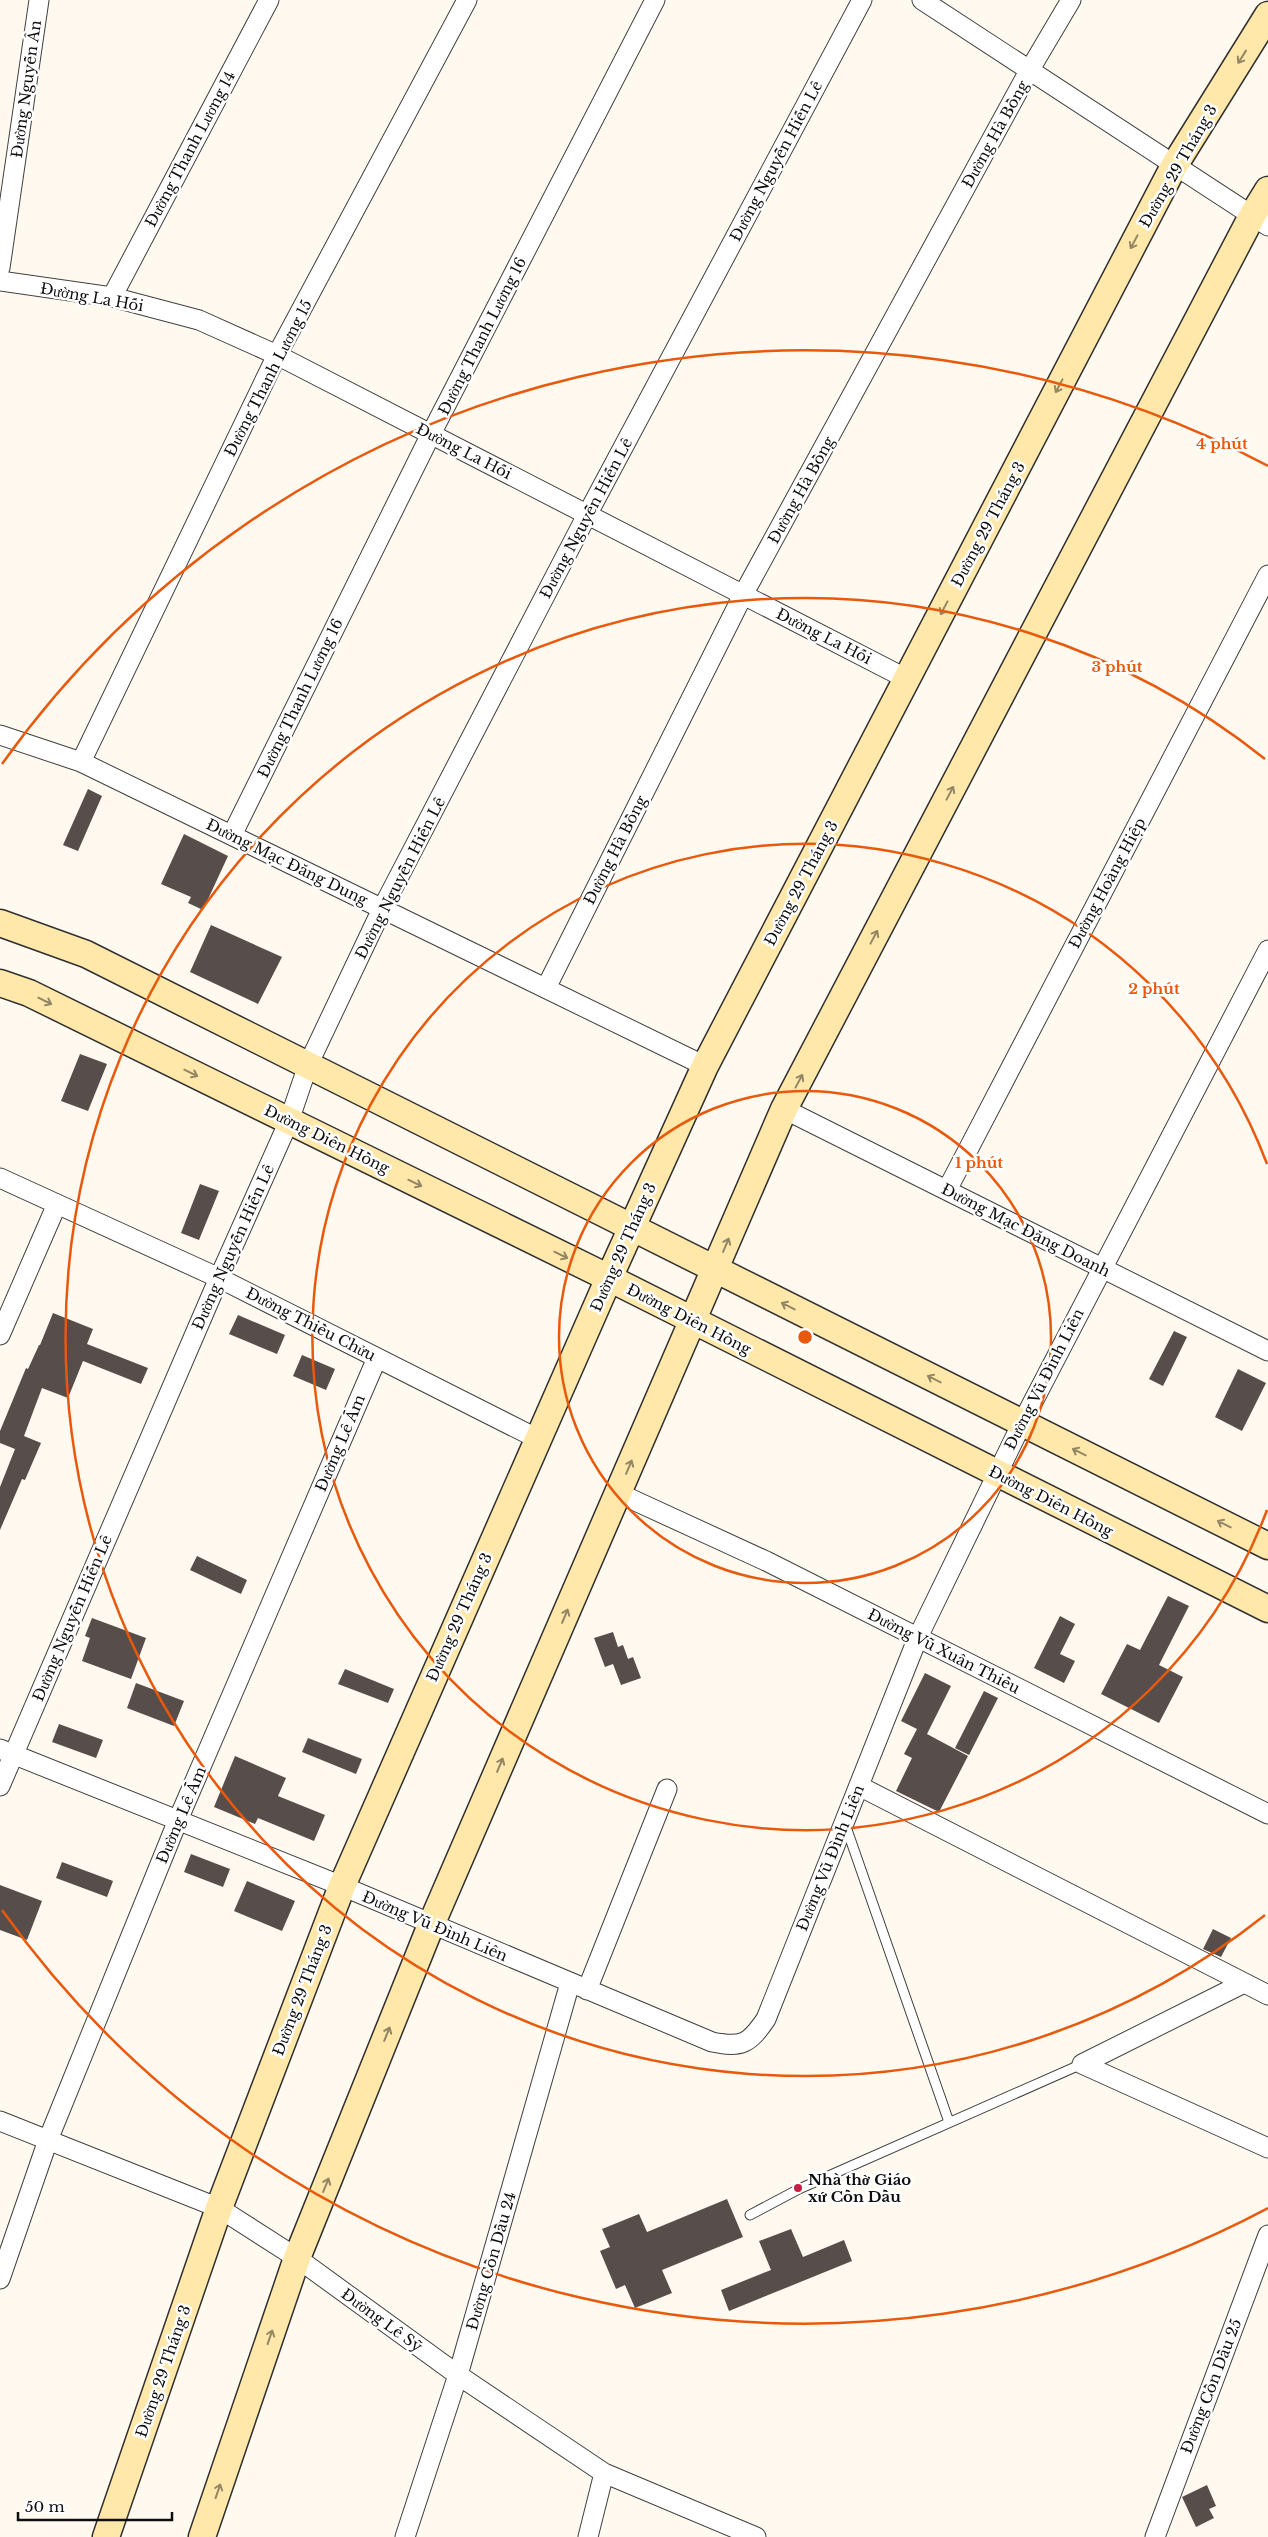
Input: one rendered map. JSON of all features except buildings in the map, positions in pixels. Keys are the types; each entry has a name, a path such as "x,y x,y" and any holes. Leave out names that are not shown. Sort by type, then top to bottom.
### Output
{"street":[{"name":"Đường Nguyễn Ân","path":"0,268 39,0"},
{"name":"Đường Thanh Lương 14","path":"112,297 269,0"},
{"name":"Đường Thanh Lương 15","path":"81,762 277,355 466,0"},
{"name":"Đường Thanh Lương 16","path":"232,836 431,434 655,0"},
{"name":"Đường Nguyễn Hiến Lê","path":"0,1786 6,1751 289,1121 308,1065 382,909 587,515 862,0"},
{"path":"922,0 1260,221"},
{"name":"Đường Hà Bồng","path":"546,988 744,595 1029,71 1071,0"},
{"name":"Đường 29 Tháng 3","path":"106,2537 219,2208 342,1886 609,1278 705,1066 1174,166 1268,15"},
{"path":"202,2537 297,2258 431,1925 784,1109 1260,221 1268,190"},
{"name":"Đường La Hối","path":"0,281 112,297 199,320 277,355 907,679"},
{"name":"Đường Hoàng Hiệp","path":"947,1190 1268,575"},
{"name":"Đường Mạc Đăng Dung","path":"0,735 81,762 705,1066"},
{"path":"0,923 86,954 1268,1546"},
{"name":"Đường Vũ Đình Liên","path":"6,1751 342,1886 712,2042 733,2046 753,2038 766,2019 918,1637 996,1474 1101,1267 1268,950"},
{"name":"Đường Diên Hồng","path":"0,983 29,993 609,1278 692,1322 1268,1609"},
{"name":"Đường Mạc Đăng Doanh","path":"784,1109 1101,1267 1266,1345"},
{"name":"Đường Thiều Chửu","path":"0,1178 219,1278 538,1439"},
{"path":"0,1335 57,1204"},
{"name":"Đường Lê Ấm","path":"0,2279 48,2140 178,1820 377,1358"},
{"name":"Đường Vũ Xuân Thiều","path":"618,1493 766,1561 1268,1814"},
{"path":"859,1786 1268,1996"},
{"name":"Đường Cồn Dầu 24","path":"405,2537 458,2375 579,1986 667,1789"},
{"path":"1082,2064 1244,1983"},
{"path":"1082,2064 1268,2148"},
{"name":"Đường Lê Sỹ","path":"0,2121 219,2208 297,2258 458,2375 604,2473 756,2537"},
{"name":"Đường Cồn Dầu 25","path":"1155,2537 1268,2235"},
{"path":"588,2537 604,2473"}],"lane":[{"path":"845,1822 949,2122"},
{"path":"750,2215 799,2189 949,2122 1023,2092 1082,2064"}],"place":[{"name":"Nhà thờ Giáo xứ Cồn Dầu","path":"798,2188"}]}
